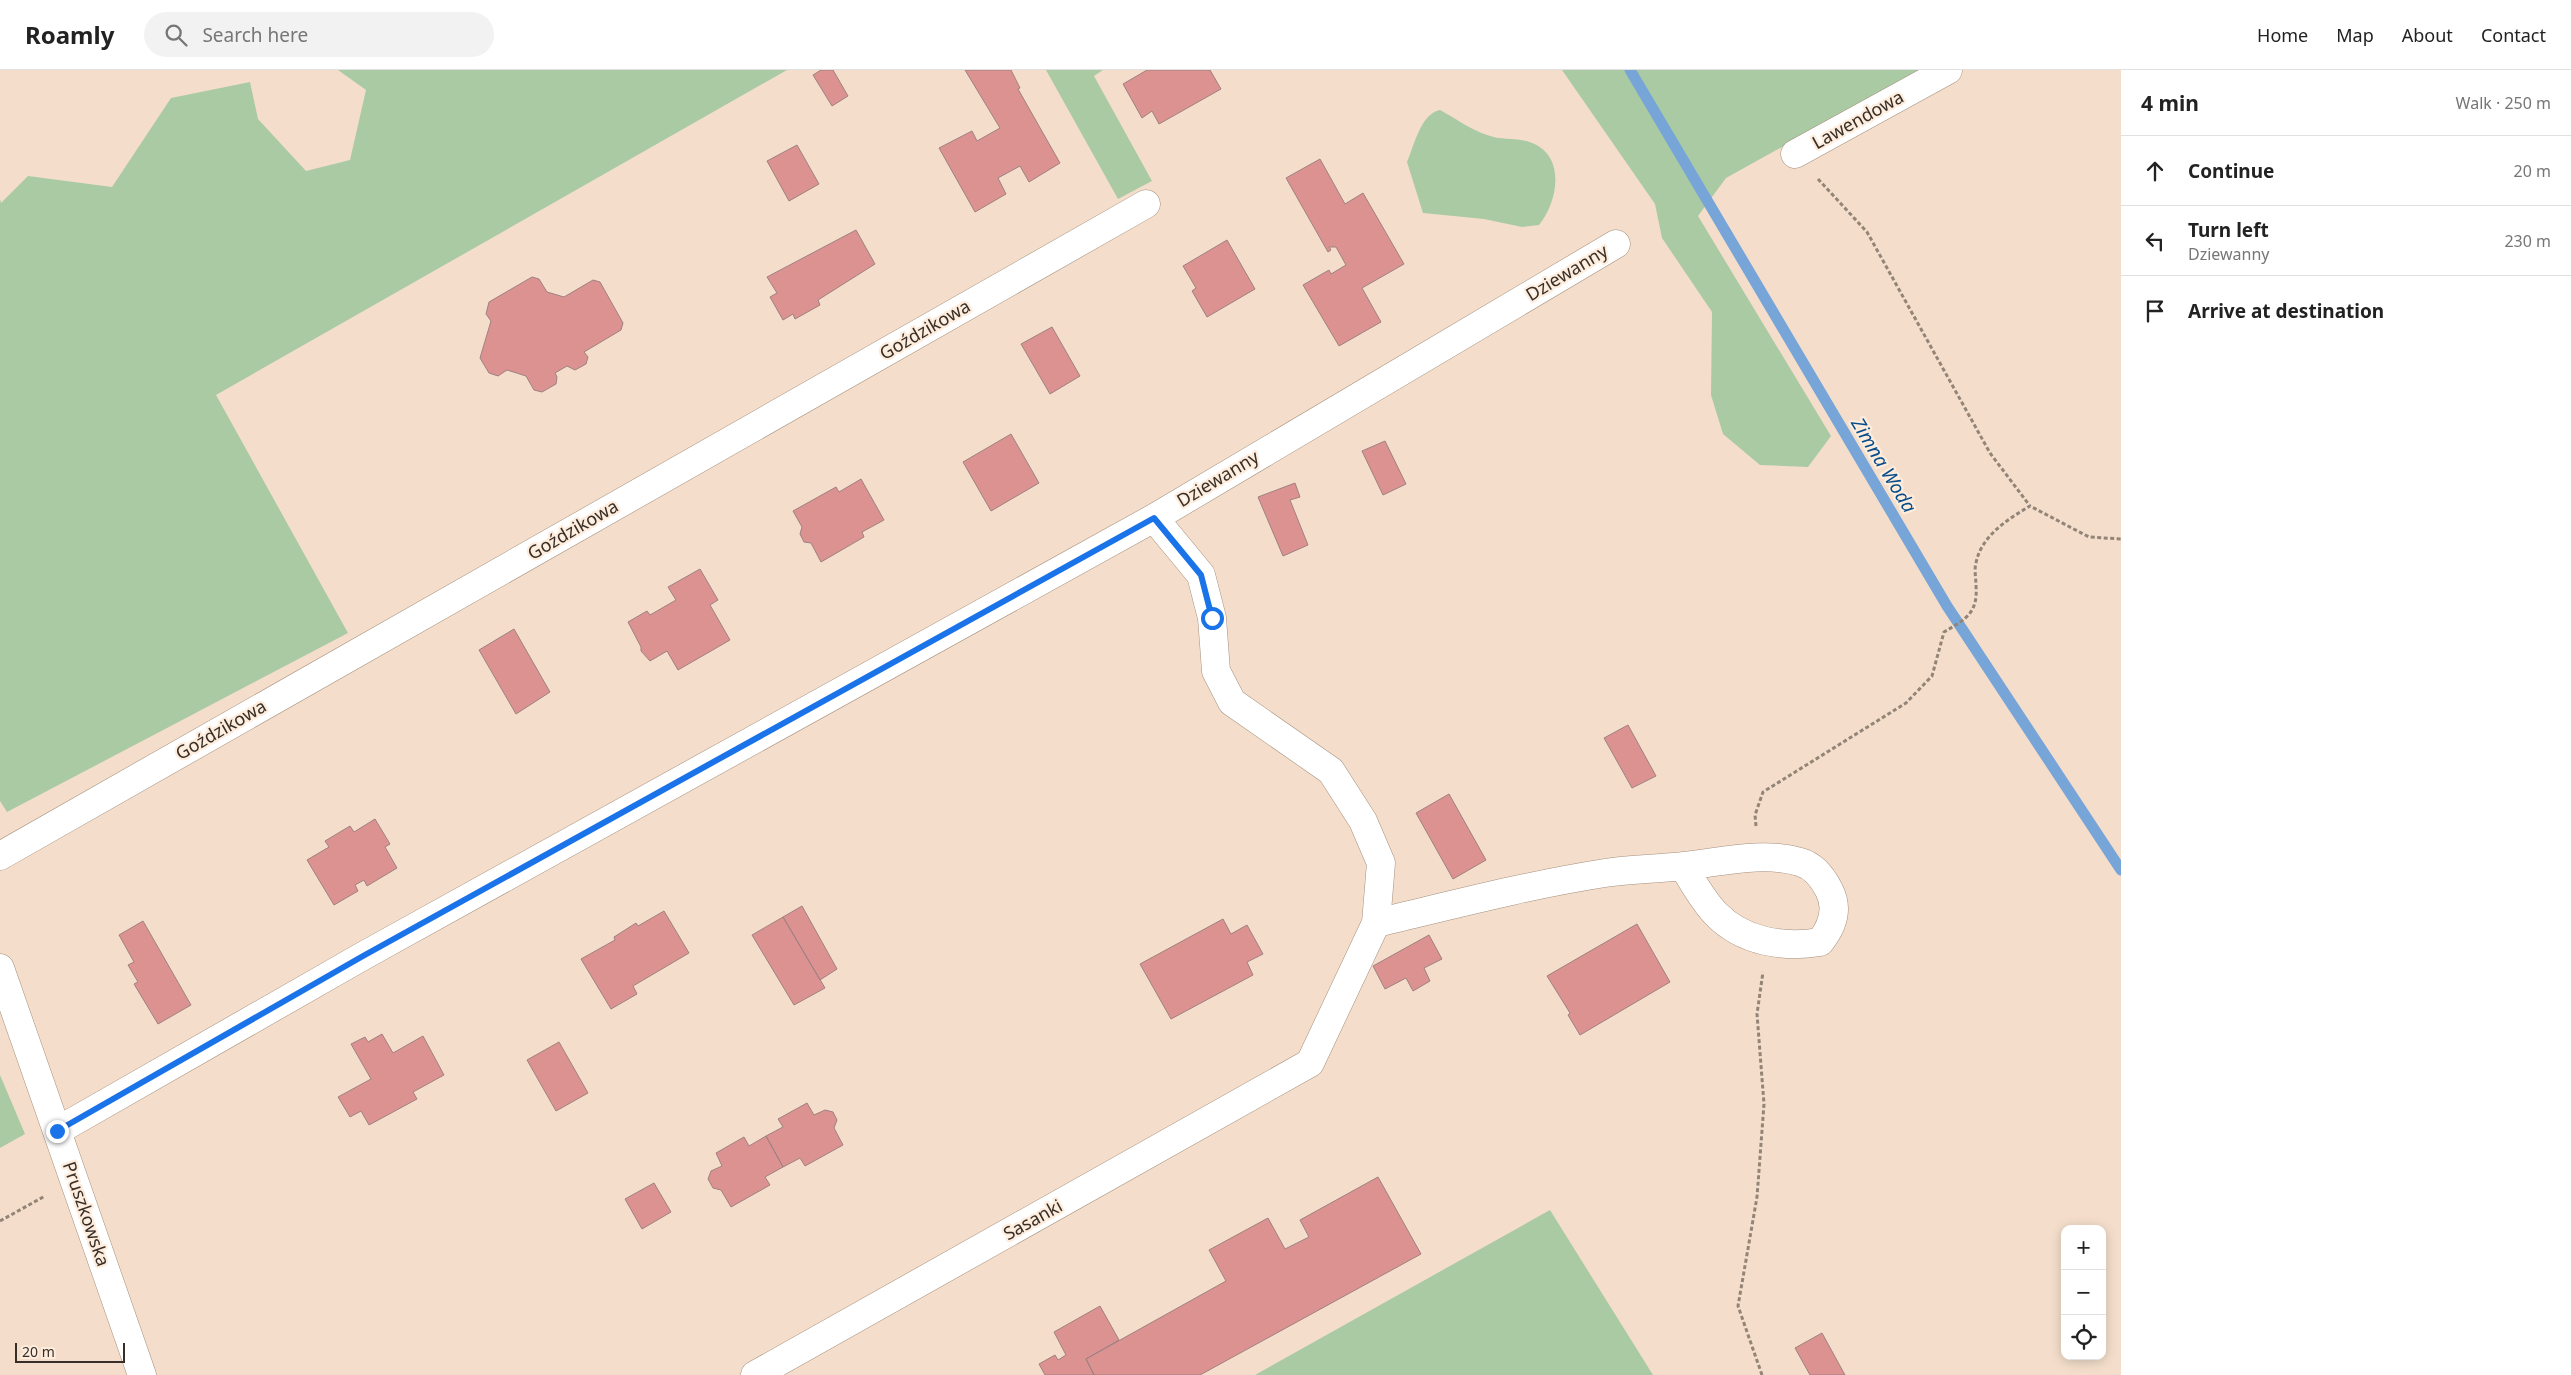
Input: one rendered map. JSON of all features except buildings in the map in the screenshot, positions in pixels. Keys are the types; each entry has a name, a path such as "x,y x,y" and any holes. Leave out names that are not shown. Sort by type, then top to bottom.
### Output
{"street":[{"name":"Lawendowa","path":"1796,154 1948,70"},
{"name":"Goździkowa","path":"0,856 1146,204"},
{"name":"Dziewanny","path":"57,1131 363,956 1154,518 1616,244"},
{"path":"1154,518 1201,575 1212,618 1216,670 1232,702 1331,771 1363,821 1380,863 1376,923 1518,889 1598,874 1759,856 1802,862 1821,876 1832,895 1834,914 1831,928 1820,942 1797,946 1767,942 1740,931 1716,914 1683,866"},
{"name":"Sasanki","path":"755,1375 1310,1063 1376,923"},
{"name":"Pruszkowska","path":"0,968 142,1375"}],"path":[{"path":"1796,154 1867,232 1990,453 2030,506 2088,537 2121,539"},
{"path":"1759,856 1755,815 1763,792 1906,703 1932,676 1944,632 1969,616 1977,599 1976,564 1981,547 2007,519 2030,506"},
{"path":"1762,1375 1738,1306 1757,1197 1764,1104 1757,1014 1767,942"},
{"path":"0,1221 54,1191 73,1177"}],"green space":[{"path":"338,70 787,70 216,395 348,633 7,812 0,801 0,199 1,203 28,176 112,187 171,98 250,82 258,119 306,171 350,160 366,90"},
{"path":"1046,70 1103,70 1094,76 1152,181 1118,199"},
{"path":"1562,70 1921,70 1726,178 1698,216 1831,436 1808,467 1760,465 1723,434 1711,395 1712,312 1662,238 1655,204"},
{"path":"1440,110 1481,133 1493,137 1527,141 1543,149 1550,158 1555,180 1551,204 1539,225 1522,227 1484,219 1423,213 1407,162 1423,124 1433,113"},
{"path":"0,1075 25,1134 0,1148"},
{"path":"1550,1210 1653,1375 1255,1375"}],"waterway":[{"name":"Zimna Woda","path":"1630,70 1947,606 2121,870"}],"route":[{"path":"57,1131 363,956 1154,518 1201,575 1212,618"}]}
